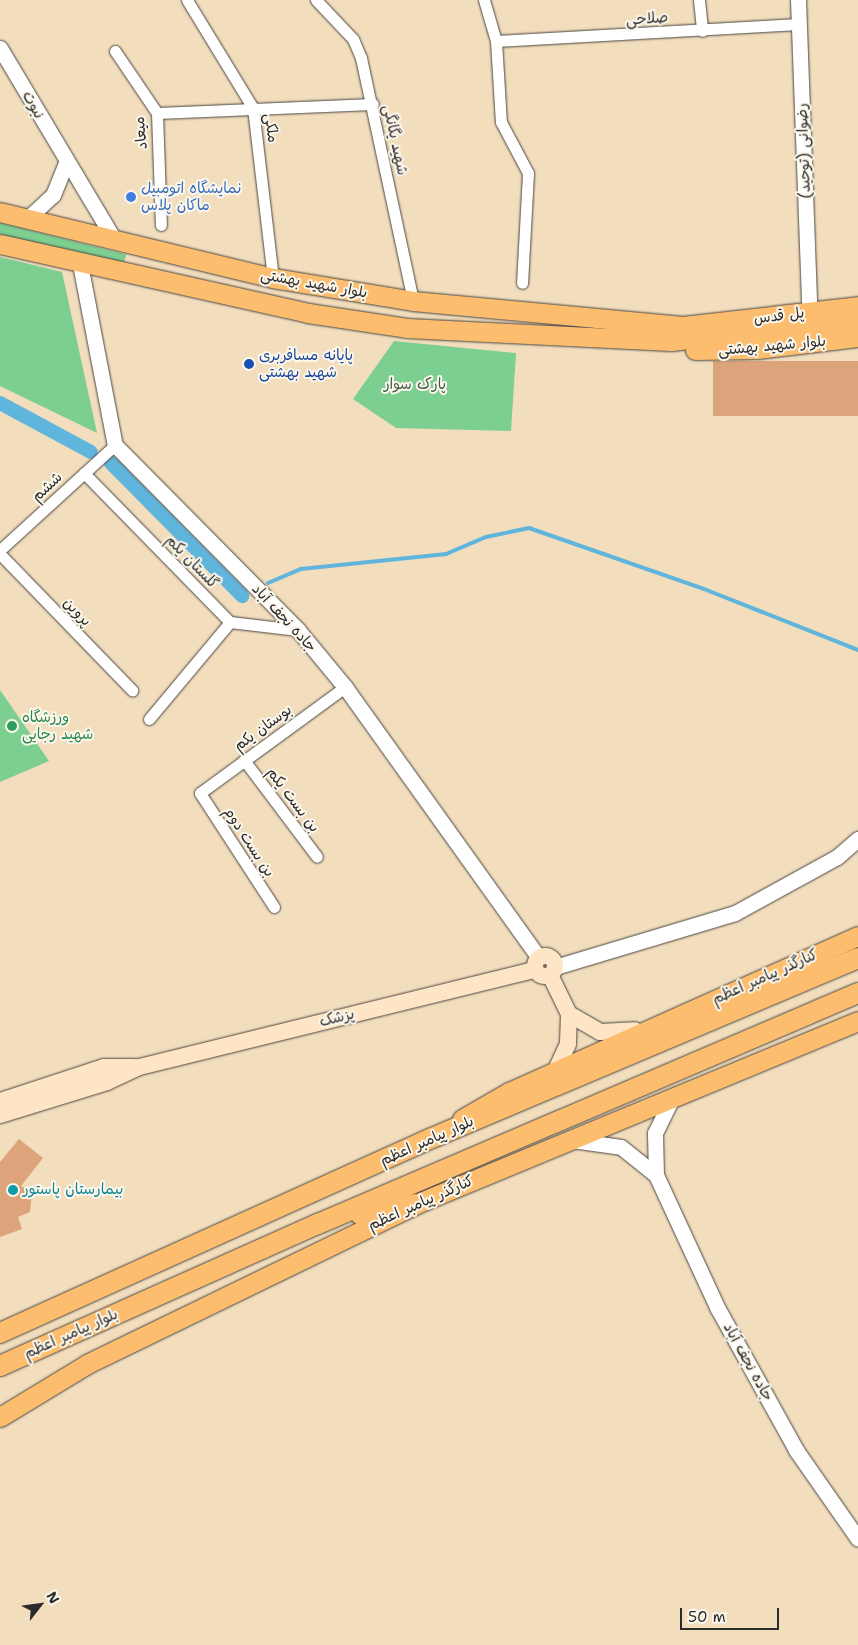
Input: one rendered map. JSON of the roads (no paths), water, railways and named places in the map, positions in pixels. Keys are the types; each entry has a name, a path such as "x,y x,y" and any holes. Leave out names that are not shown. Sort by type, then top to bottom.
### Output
{"highway":[{"name":"بلوار پیامبر اعظم","path":"0,1333 432,1138 858,958"},
{"name":"بلوار پیامبر اعظم","path":"0,1366 318,1224 858,992"},
{"path":"318,1224 416,1204"}],"main road":[{"name":"بلوار شهید بهشتی","path":"0,212 273,278 413,300 635,321 701,333"},
{"name":"بلوار شهید بهشتی","path":"0,244 80,264 308,313 407,328 627,341 713,352 858,337"},
{"name":"بلوار شهید بهشتی","path":"635,321 858,295"},
{"name":"پل قدس","path":"701,333 858,306"},
{"name":"پل قدس","path":"701,333 858,320"},
{"name":"بلوار شهید بهشتی","path":"627,341 701,333"},
{"name":"کنارگذر پیامبر اعظم","path":"432,1138 484,1105 556,1070 858,936"},
{"name":"جاده نجف آباد","path":"545,968 568,1014"},
{"name":"پزشک","path":"0,1115 107,1082 139,1067 545,968"},
{"path":"556,1070 568,1044 568,1014 613,1035 661,1023"},
{"name":"کنارگذر پیامبر اعظم","path":"0,1417 87,1364 416,1204 858,1021"},
{"name":"پزشک","path":"0,1101 104,1067 139,1067"}],"street":[{"name":"ملکی","path":"187,0 253,108 273,278"},
{"name":"شهید یگانگی","path":"316,0 353,39 373,104 413,300"},
{"path":"484,0 496,40 501,122 528,174 522,282"},
{"path":"699,0 702,31"},
{"name":"رضوانی (توحید)","path":"798,0 809,302"},
{"name":"صلاحی","path":"496,40 702,31 799,24"},
{"name":"نبوت","path":"0,48 66,162 115,241"},
{"name":"میعاد","path":"115,51 157,113 161,225"},
{"path":"157,113 373,104"},
{"path":"27,219 53,195 66,162"},
{"path":"80,264 115,445"},
{"name":"ششم","path":"0,550 115,445"},
{"name":"جاده نجف آباد","path":"115,445 298,630 345,687 545,968"},
{"name":"گلستان یکم","path":"84,473 230,622"},
{"name":"پروین","path":"0,554 132,690"},
{"path":"149,719 230,622 298,630"},
{"name":"بوستان یکم","path":"200,793 345,687"},
{"name":"بن بست یکم","path":"244,760 317,857"},
{"name":"بن بست دوم","path":"200,793 274,907"},
{"path":"545,968 735,913 837,857 858,839"},
{"path":"656,1175 655,1133 671,1100"},
{"path":"572,1140 621,1147 656,1175"},
{"name":"جاده نجف آباد","path":"656,1175 718,1309 792,1442 858,1539"}],"waterway":[{"path":"0,403 91,452"},
{"path":"111,463 242,596"},
{"path":"268,583 301,569 446,554 486,537 529,528 704,589 858,650"},
{"path":"242,596 246,594"}],"place":[{"name":"نمایشگاه اتومبیل ماکان پلاس","path":"131,197"},
{"name":"پایانه مسافربری شهید بهشتی","path":"249,364"},
{"name":"ورزشگاه شهید رجایی","path":"12,726"},
{"name":"بیمارستان پاستور","path":"13,1190"}],"park label":[{"name":"پارک سوار","path":"415,385"}]}
